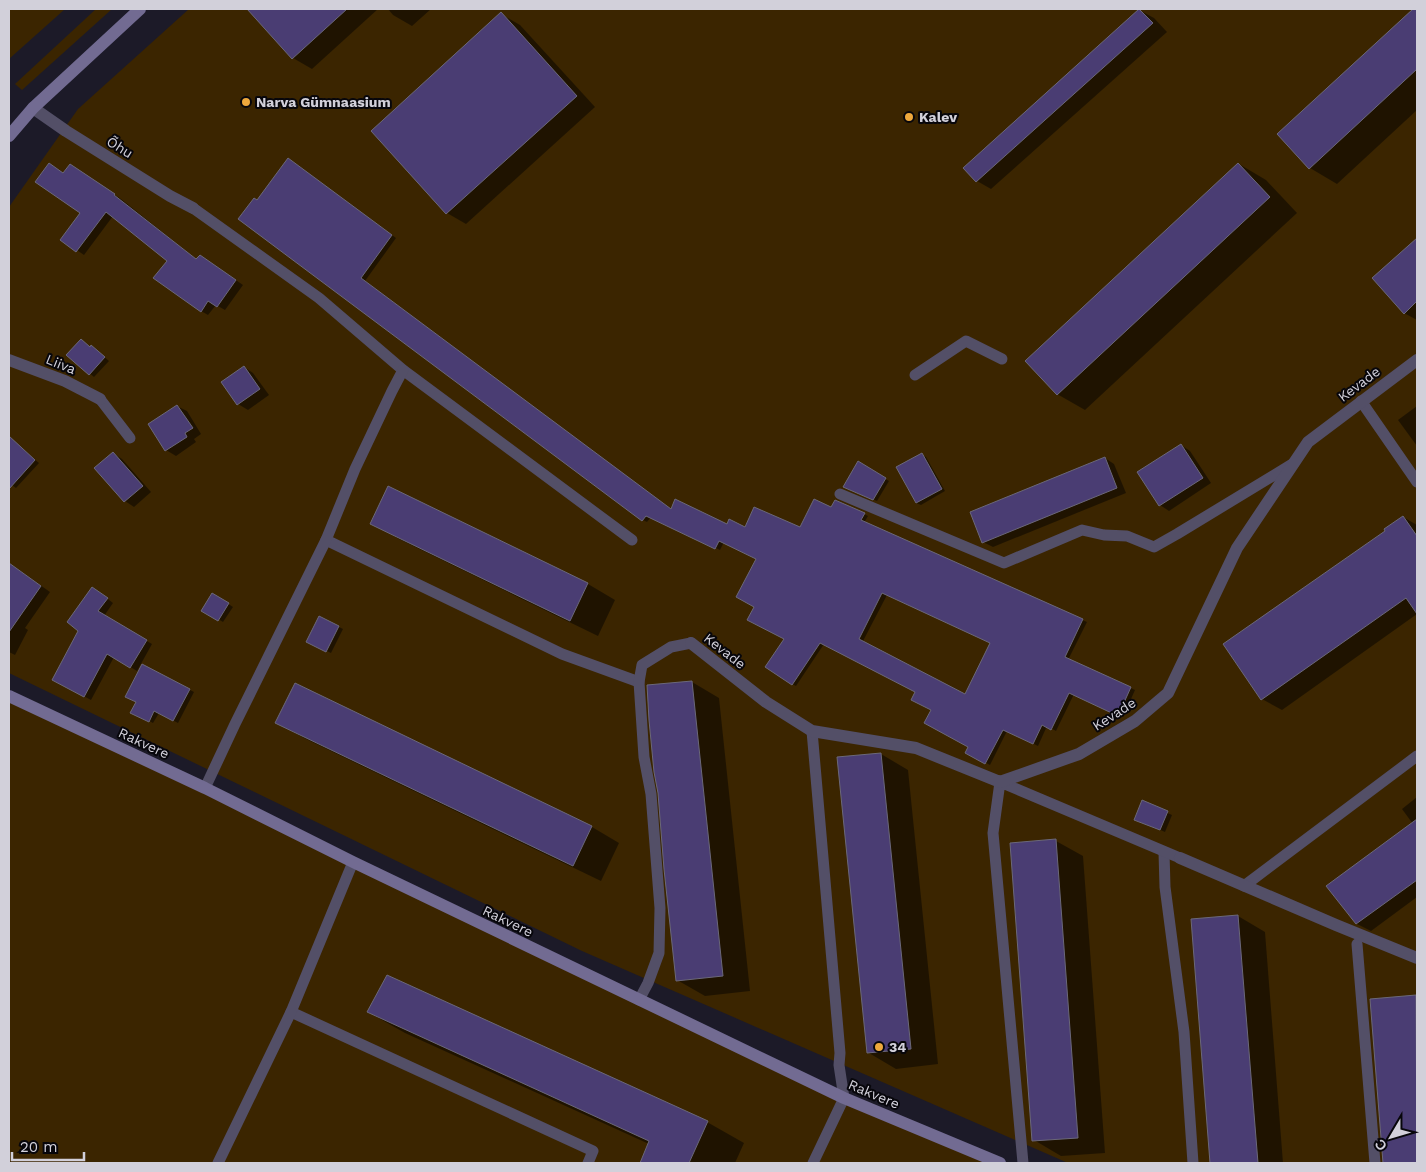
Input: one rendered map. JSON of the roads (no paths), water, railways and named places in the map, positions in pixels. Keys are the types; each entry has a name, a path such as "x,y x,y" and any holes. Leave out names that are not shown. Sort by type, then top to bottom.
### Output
{"street":[{"path":"9,136 33,108 140,9"},
{"name":"Õhu","path":"33,108 66,131 170,196 193,208"},
{"name":"Liiva","path":"9,360 65,381 100,399"},
{"name":"Kevade","path":"691,643 766,702 812,732 916,748 1000,782 1079,754 1135,720 1168,693 1237,548 1308,442 1417,360"},
{"name":"Rakvere","path":"9,696 205,788 353,862 844,1098 1000,1163"},
{"path":"1180,858 1417,958"}],"lane":[{"path":"193,208 319,298 403,370 632,540"},
{"path":"915,375 966,341 1002,359"},
{"path":"205,788 326,540 355,469 403,370"},
{"path":"100,399 130,438"},
{"path":"1361,401 1417,482"},
{"path":"840,494 1004,563 1082,530 1104,535 1127,536 1154,547 1294,463"},
{"path":"326,540 562,654 639,682"},
{"path":"639,1000 648,983 659,953 660,908 651,794 644,757 639,682 642,665 671,646 691,643"},
{"path":"812,732 840,1053 839,1065 844,1098 813,1163"},
{"path":"1244,886 1417,756"},
{"path":"1023,1163 993,833 1000,782 1180,858"},
{"path":"1164,852 1165,887 1184,1032 1192,1163"},
{"path":"218,1163 291,1012 353,862"},
{"path":"1357,944 1376,1163"},
{"path":"291,1012 593,1151 588,1163"}],"place":[{"name":"Narva Gümnaasium","path":"246,102"},
{"name":"Kalev","path":"909,117"},
{"name":"34","path":"879,1047"}]}
